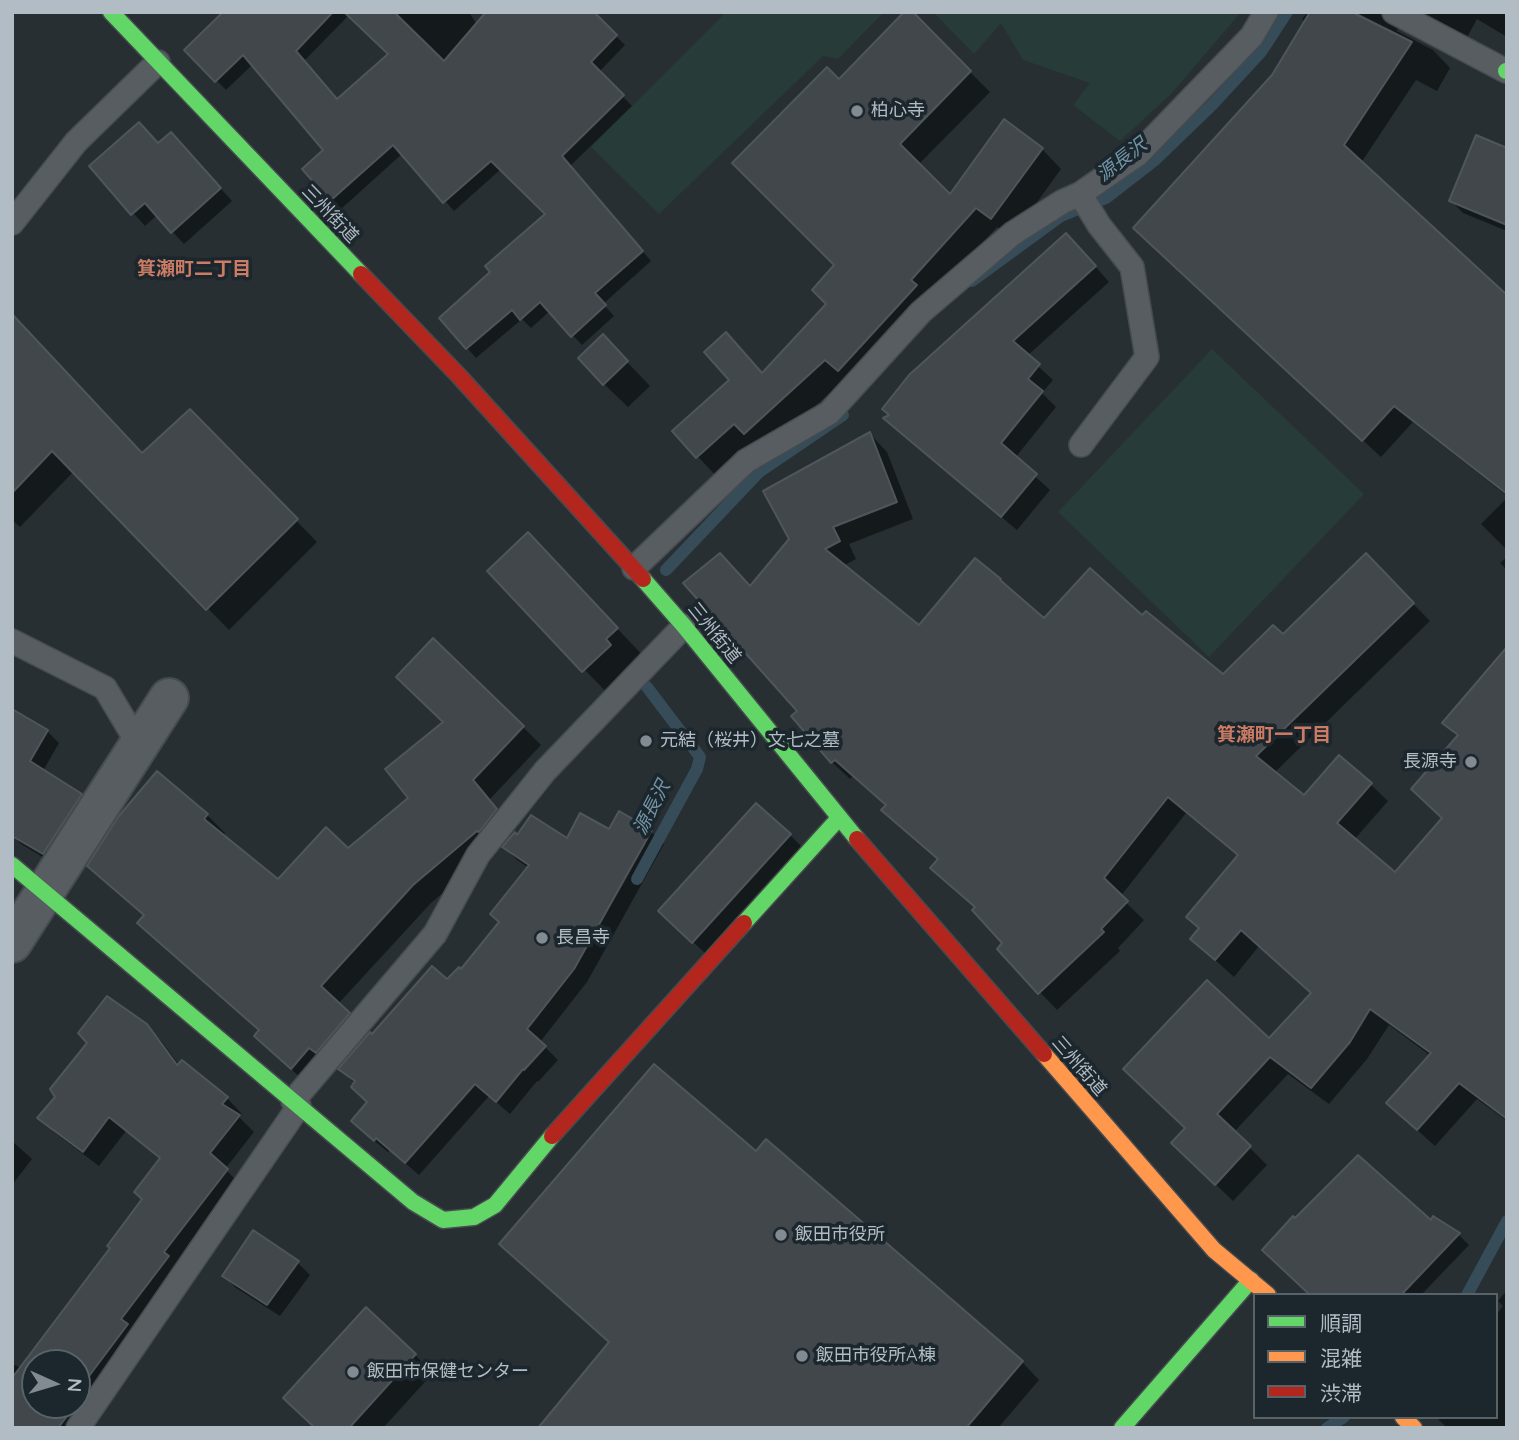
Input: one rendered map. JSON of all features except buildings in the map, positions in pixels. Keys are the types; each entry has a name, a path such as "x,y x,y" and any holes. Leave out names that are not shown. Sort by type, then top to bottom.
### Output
{"street":[{"name":"三州街道","path":"111,12 459,376 634,568 839,818 1214,1250 1266,1293"},
{"path":"12,943 169,698"},
{"path":"12,865 413,1202 443,1220 474,1217 495,1205 558,1129 839,818"},
{"path":"1122,1428 1251,1280"}],"lane":[{"path":"634,568 746,460 829,413 921,312 1012,234 1062,202 1081,197 1138,154 1252,36 1266,12"},
{"path":"1394,12 1507,71"},
{"path":"12,223 76,142 158,62"},
{"path":"1081,197 1132,267 1147,356 1081,445"},
{"path":"78,1428 296,1103 435,934 478,855 545,771 684,626"},
{"path":"12,641 106,688 139,745"}],"green space":[{"path":"726,12 884,12 838,59 823,56 659,214 591,147"},
{"path":"933,12 1241,12 1172,93 1120,141 1073,105 1090,83 1023,60 1001,23 974,54"},
{"path":"1212,349 1364,494 1209,657 1058,512"}],"waterway":[{"name":"源長沢","path":"972,281 1061,216 1106,198 1155,160 1212,105 1261,52 1287,12"},
{"name":"源長沢","path":"666,570 759,472 843,415"},
{"name":"源長沢","path":"637,879 697,769 700,757 647,687"},
{"path":"1468,1293 1507,1221"},
{"path":"1327,1428 1341,1419"}],"traffic: fast":[{"path":"111,12 361,274"},
{"path":"643,579 857,839"},
{"path":"744,923 839,818"},
{"path":"12,865 413,1202 443,1220 474,1217 495,1205 552,1136"},
{"path":"1122,1428 1251,1280"}],"traffic: slow":[{"path":"1044,1054 1214,1250 1266,1293"},
{"path":"1405,1419 1414,1428"}],"traffic: jam":[{"path":"361,274 459,376 643,579"},
{"path":"857,839 1044,1054"},
{"path":"552,1136 744,923"}],"place":[{"name":"柏心寺","path":"857,111"},
{"name":"元結（桜井）文七之墓","path":"646,741"},
{"name":"長源寺","path":"1471,762"},
{"name":"長昌寺","path":"542,938"},
{"name":"飯田市役所","path":"781,1235"},
{"name":"飯田市役所A棟","path":"802,1356"},
{"name":"飯田市保健センター","path":"353,1372"}],"district":[{"name":"箕瀬町二丁目","path":"194,269"},
{"name":"箕瀬町一丁目","path":"1274,735"}]}
